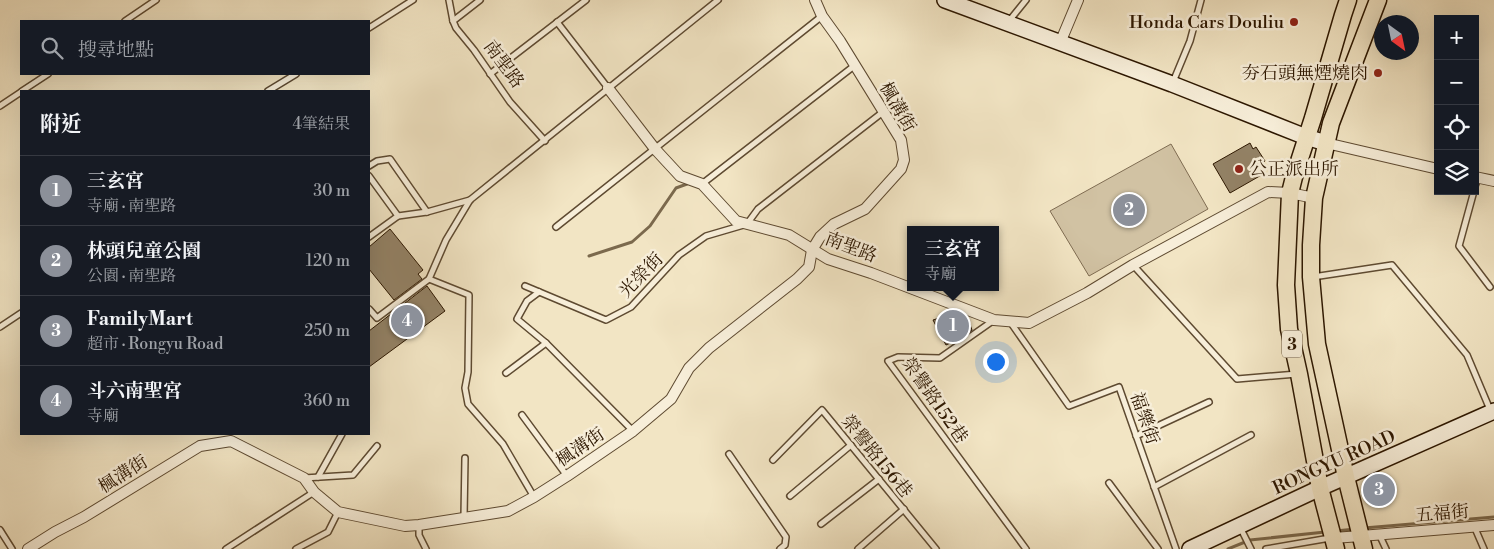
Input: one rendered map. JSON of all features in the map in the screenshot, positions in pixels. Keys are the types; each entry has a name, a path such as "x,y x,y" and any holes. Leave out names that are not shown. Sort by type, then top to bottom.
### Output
{"main road":[{"path":"945,0 1326,143"},
{"name":"3","path":"1334,543 1320,488 1299,374 1288,329 1286,285 1290,194 1348,0"},
{"name":"3","path":"1362,543 1317,344 1311,245 1314,198 1326,143 1378,0"},
{"name":"RONGYU ROAD","path":"1190,549 1212,545 1240,527 1320,488 1493,411"}],"street":[{"name":"楓溝街","path":"28,549 200,446 233,438 304,478 314,492 338,512 406,526 508,511 567,476 633,431 671,399 689,368 709,348 797,279 809,267 812,250 820,237 834,224 865,209 901,169 904,160 901,140 822,16 815,0"},
{"path":"1060,43 1078,0"},
{"name":"南聖路","path":"608,88 655,149 680,176 702,184 736,221 789,235 828,259 907,287"},
{"path":"1326,143 1434,168"},
{"path":"1479,181 1494,181"},
{"name":"南聖路","path":"918,291 994,320 1029,323 1087,293 1133,265 1268,192 1314,198"},
{"name":"五福街","path":"1334,543 1362,543 1379,534 1494,525"}],"lane":[{"path":"126,20 156,0"},
{"path":"370,27 414,0"},
{"name":"南聖路","path":"449,0 453,21 510,102 544,141"},
{"path":"453,21 480,0"},
{"path":"490,74 586,0"},
{"path":"370,309 377,318 428,279 446,240 470,200 718,0"},
{"path":"1006,24 1026,0"},
{"path":"1172,84 1190,41 1201,0"},
{"path":"556,227 822,16"},
{"path":"557,22 608,88"},
{"path":"702,184 854,66"},
{"path":"25,90 47,75"},
{"path":"270,90 294,75"},
{"path":"0,106 20,93"},
{"path":"747,224 758,209 883,112"},
{"path":"370,165 377,161 390,159 427,212"},
{"path":"370,177 398,216"},
{"path":"1473,195 1459,246 1490,287"},
{"path":"370,237 398,216 427,212 470,200"},
{"name":"光榮街","path":"525,286 606,320 631,307 679,255 706,236 747,224"},
{"path":"1133,265 1238,379 1299,374"},
{"path":"1312,277 1392,265 1467,355 1493,411"},
{"path":"428,279 469,295 466,388 468,404 503,444 534,497"},
{"path":"539,292 527,301 517,319 546,343 633,431"},
{"path":"0,327 20,314"},
{"name":"榮譽路152巷","path":"994,320 940,358 898,357 888,361 1026,549"},
{"name":"福樂街","path":"1010,321 1069,406 1119,387 1176,549"},
{"path":"506,373 546,343"},
{"path":"1136,436 1209,402"},
{"name":"榮譽路156巷","path":"773,460 822,410 936,549"},
{"path":"522,415 567,476"},
{"path":"318,477 341,435"},
{"path":"1154,487 1251,435"},
{"path":"790,496 851,445"},
{"path":"304,478 353,475 377,446"},
{"path":"729,454 786,537 785,545 780,549"},
{"path":"464,517 465,458"},
{"path":"821,524 879,479"},
{"path":"1109,483 1158,549"},
{"path":"226,549 314,492"},
{"path":"858,549 904,509"},
{"path":"296,549 328,532 338,512"},
{"path":"419,525 419,535 426,549"},
{"path":"1474,526 1484,549"},
{"path":"1240,527 1251,549"},
{"path":"0,530 12,549"},
{"path":"1379,534 1386,549"},
{"path":"1266,549 1334,543"}],"shaded area":[{"path":"1171,144 1208,209 1089,276 1050,211"}],"building":[{"name":"公正派出所","path":"1250,143 1253,149 1256,147 1265,161 1259,164 1265,173 1230,193 1213,164"},
{"path":"390,229 423,270 418,274 422,279 394,300 370,270 370,246"},
{"path":"427,286 445,311 370,366 370,330"},
{"path":"955,313 967,317 972,330 946,345 933,320"}],"waterway":[{"path":"589,256 632,242 650,226 676,188 687,184"},
{"path":"1364,528 1494,517"},
{"path":"1336,531 1355,529"},
{"path":"1228,549 1250,540 1325,532"}],"place":[{"name":"Honda Cars Douliu","path":"1294,22"},
{"name":"夯石頭無煙燒肉","path":"1378,73"},
{"name":"公正派出所","path":"1239,169"},
{"name":"林頭兒童公園","path":"1129,210"},
{"name":"斗六南聖宮","path":"407,321"},
{"name":"三玄宮","path":"953,326"},
{"name":"FamilyMart","path":"1379,490"}]}
